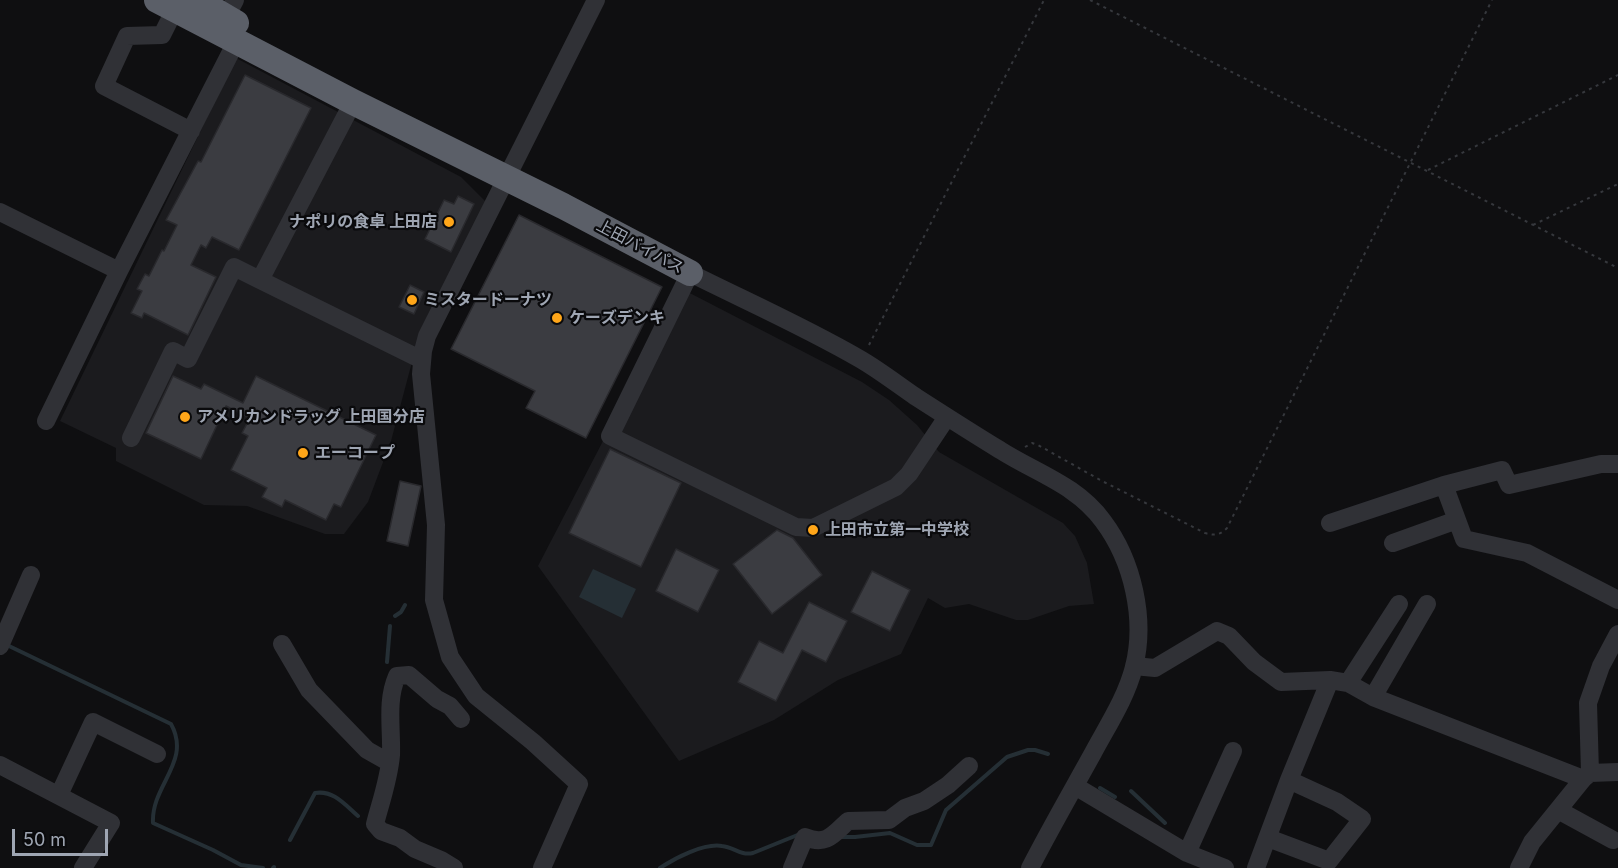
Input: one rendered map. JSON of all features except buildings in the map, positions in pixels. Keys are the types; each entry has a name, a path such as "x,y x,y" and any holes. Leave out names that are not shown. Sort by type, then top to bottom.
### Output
{"highway":[{"name":"上田バイパス","path":"176,3 236,42 353,102 508,175"},
{"name":"上田バイパス","path":"176,3 230,9 372,100 563,206 690,273"}],"street":[{"path":"542,868 579,784 476,696 450,657 434,600 436,525 423,397 422,360 427,336 596,0"},
{"path":"176,3 162,35 127,36 104,86 190,131"},
{"path":"46,421 236,42"},
{"path":"260,280 353,102"},
{"path":"0,212 119,272"},
{"path":"131,438 173,351 188,359 234,267 422,360"},
{"path":"947,417 909,474 896,487 813,528 796,527 610,436 690,273 861,360 1011,458 1063,483 1084,499 1103,520 1117,544 1135,593 1137,619 1134,666 1116,712 1030,868"},
{"path":"1330,524 1444,485 1502,470 1509,484 1601,464 1618,464"},
{"path":"1444,485 1464,539 1527,553 1618,600"},
{"path":"1393,543 1457,520"},
{"path":"0,646 32,575"},
{"path":"1256,868 1289,780 1339,682 1399,604"},
{"path":"1373,697 1427,604"},
{"path":"1134,666 1155,668 1217,631 1229,636 1254,662 1281,682 1339,682 1373,697 1587,776 1618,772"},
{"path":"1519,868 1532,842 1587,776 1588,703 1601,666 1618,634"},
{"path":"282,644 309,690 367,750 390,763"},
{"path":"454,868 375,826 390,763 390,699 395,678 398,675 409,675 414,678 437,699 450,706 461,719"},
{"path":"59,795 93,722 157,754"},
{"path":"1186,853 1233,751"},
{"path":"0,765 111,823 83,868"},
{"path":"792,868 806,837 817,842 829,838 848,821 888,820 948,785 969,766"},
{"path":"1268,838 1329,861 1362,819 1337,802 1289,780"},
{"path":"1074,786 1186,853 1216,866"},
{"path":"1558,810 1613,840"}],"path":[{"path":"861,360 1044,0"},
{"path":"1090,0 1618,268"},
{"path":"1011,458 1032,443 1038,445 1102,481 1205,533 1217,536 1222,533 1227,528 1492,0"},
{"path":"1428,170 1618,75"},
{"path":"1533,225 1618,184"}],"shaded area":[{"path":"236,58 461,177 486,202 420,332 391,441 368,502 344,534 325,534 247,506 204,505 116,461 116,448 60,421"},
{"name":"上田市立第一中学校","path":"682,289 862,382 889,400 917,425 939,452 1063,523 1075,536 1087,563 1094,604 1069,606 1028,620 1016,620 969,604 945,608 928,598 901,654 838,680 774,720 679,761 538,566"},
{"path":"593,569 636,589 622,618 579,597"}],"waterway":[{"path":"395,616 405,605"},
{"path":"387,662 390,626"},
{"path":"9,646 171,724 177,750 154,809 153,823 241,865 263,868"},
{"path":"840,837 890,833 917,845 931,845 946,810 1007,757 1028,750 1048,754"},
{"path":"1100,788 1115,797"},
{"path":"1131,791 1165,823"},
{"path":"290,840 315,793 334,796 358,816"},
{"path":"660,868 698,849 722,846 744,853 753,853 800,834"}],"place":[{"name":"ナポリの食卓 上田店","path":"449,222"},
{"name":"ミスタードーナツ","path":"412,300"},
{"name":"ケーズデンキ","path":"557,318"},
{"name":"アメリカンドラッグ 上田国分店","path":"185,417"},
{"name":"エーコープ","path":"303,453"},
{"name":"上田市立第一中学校","path":"813,530"}]}
